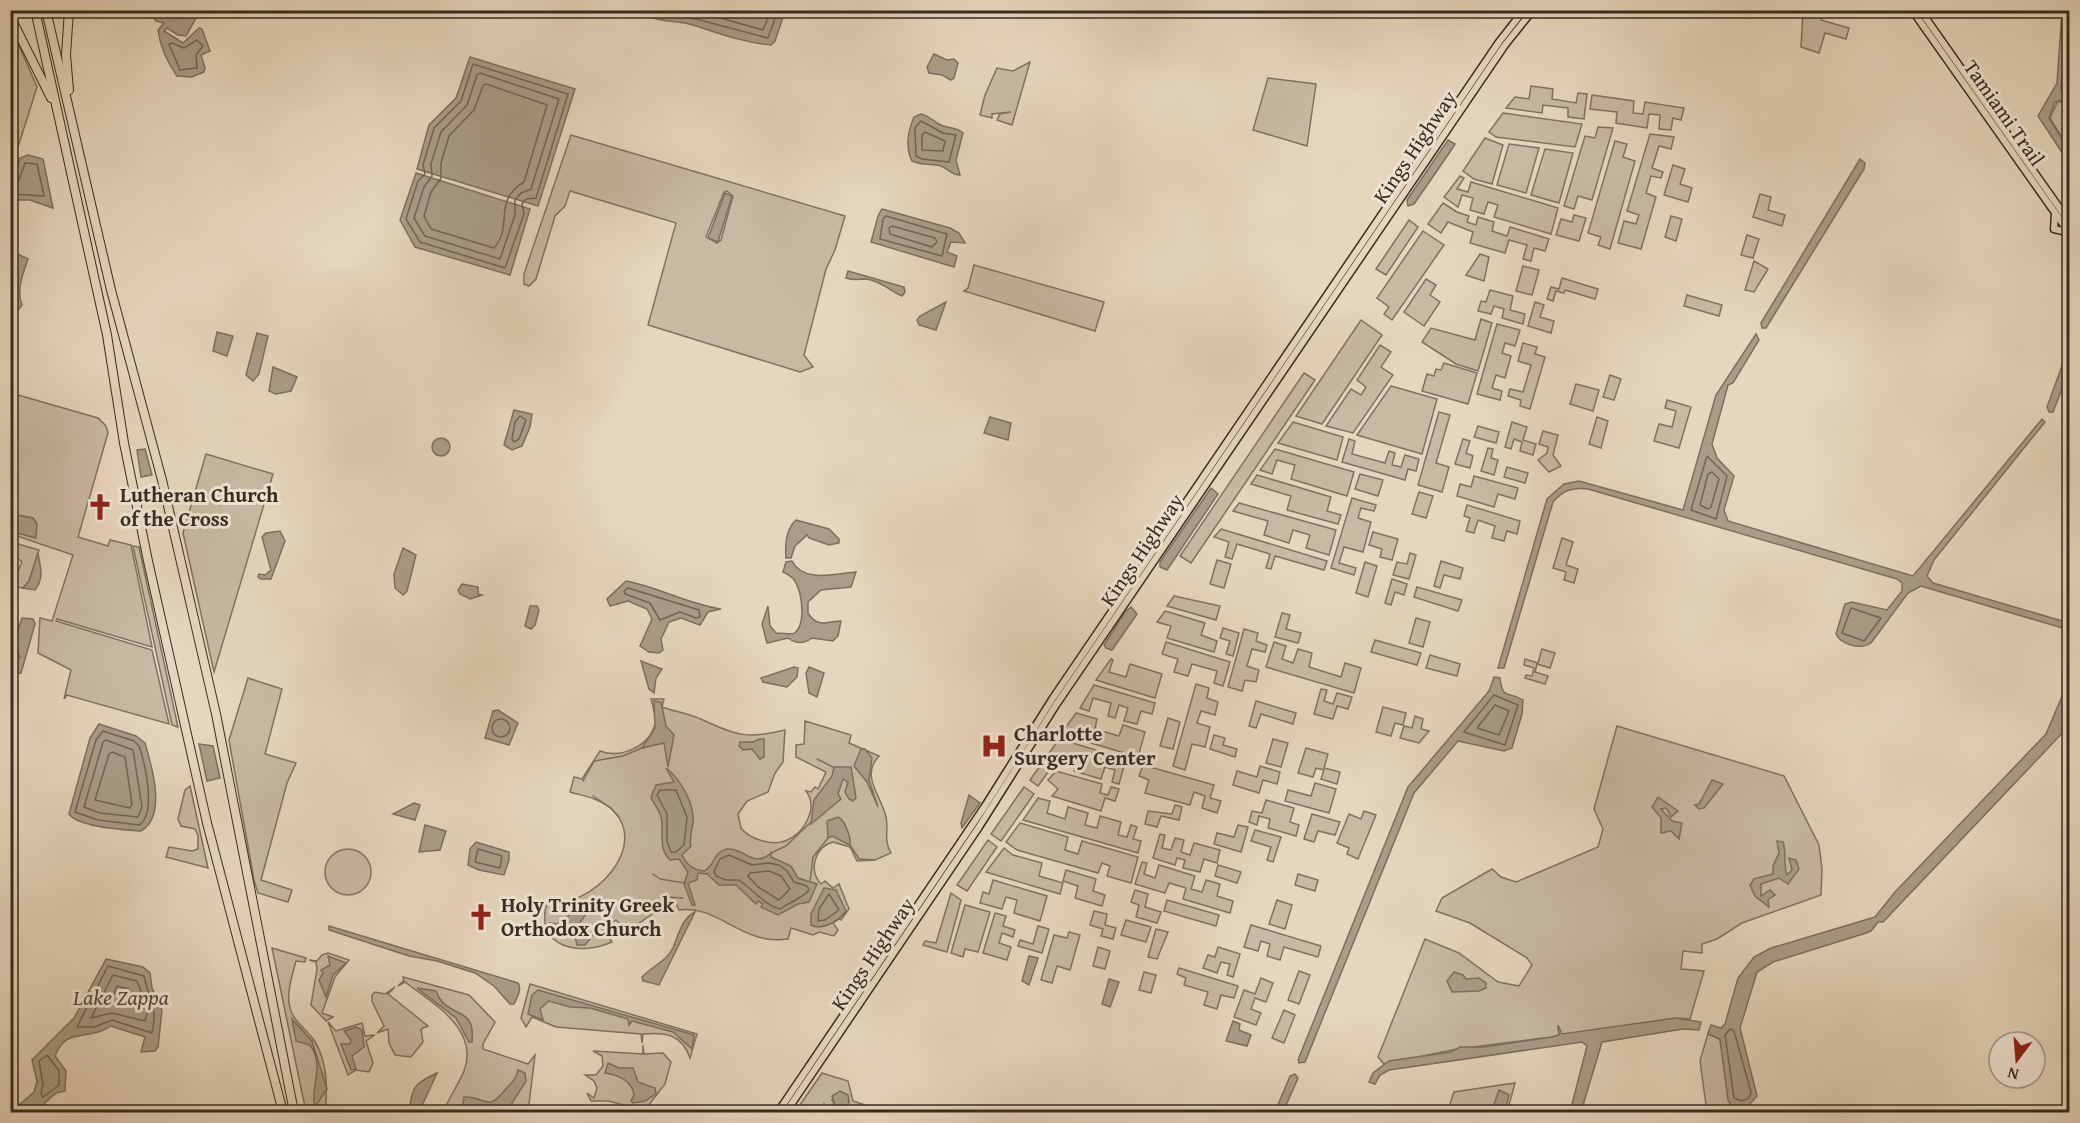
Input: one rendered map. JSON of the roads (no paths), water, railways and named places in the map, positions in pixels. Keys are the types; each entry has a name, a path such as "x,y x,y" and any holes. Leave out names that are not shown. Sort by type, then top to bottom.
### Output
{"highway":[{"path":"35,10 107,335 124,443 158,607 207,823 268,1047 283,1113"},
{"path":"46,10 111,290 162,480 214,704 294,1113"},
{"path":"69,10 66,64 74,136"},
{"path":"10,16 47,87 66,147"}],"main road":[{"name":"Kings Highway","path":"778,1113 986,806 1053,698 1499,41 1524,10"},
{"name":"Kings Highway","path":"786,1113 1001,795 1057,703 1505,45 1533,10"},
{"name":"Tamiami Trail","path":"1912,10 1964,85 1985,103 2070,223"},
{"name":"Tamiami Trail","path":"1920,10 2014,156 2069,233"},
{"path":"862,987 864,997"}],"water":[{"path":"649,10 785,11 775,41 771,45 741,40 688,23 656,19 651,17"},
{"path":"148,11 200,11 186,36 178,35 167,28 164,31 183,43 199,28 202,29 210,51 201,55 204,72 192,77 177,76 165,54 159,36 158,30 164,23 156,21"},
{"path":"2062,11 2069,11 2069,125 2062,100 2055,102 2049,118 2069,150 2069,163 2038,116 2057,83"},
{"path":"934,54 947,60 954,59 958,63 954,78 951,80 942,75 929,73 927,67"},
{"path":"470,57 575,89 538,206 417,169 429,125 456,98"},
{"path":"921,114 942,126 957,129 963,133 956,160 960,175 940,166 912,161 908,145 909,133 914,117"},
{"path":"1448,140 1455,144 1452,149 1414,204 1408,206 1407,200"},
{"path":"28,155 43,159 53,208 30,200 11,200 11,189 20,158"},
{"path":"1860,159 1865,163 1864,169 1766,328 1762,328 1761,323"},
{"path":"416,173 530,209 510,275 415,247 400,220"},
{"path":"725,193 732,196 718,242 708,238"},
{"path":"882,209 950,228 959,233 965,243 951,242 947,252 957,256 954,267 871,242"},
{"path":"14,252 28,259 20,287 22,305 11,319 11,253"},
{"path":"848,271 904,287 905,292 902,296 871,280 846,278"},
{"path":"946,302 936,330 919,325 917,320 920,316"},
{"path":"217,332 233,336 227,356 213,351"},
{"path":"257,333 268,336 259,374 253,381 246,375"},
{"path":"1756,334 1759,340 1733,383 1728,385 1712,444 1717,458 1734,476 1724,510 1728,521 1913,576 2042,419 2045,422 1934,560 1927,576 1933,583 2069,623 2069,630 1921,586 1908,593 1871,643 1862,646 1847,644 1836,634 1845,604 1852,602 1887,610 1902,591 1902,583 1897,579 1578,488 1565,492 1553,502 1504,668 1498,668 1547,499 1564,484 1579,481 1683,510 1716,395"},
{"path":"2069,347 2069,371 2053,412 2049,412 2047,407"},
{"path":"273,367 297,377 291,391 276,394 269,391"},
{"path":"514,410 532,414 530,427 522,446 512,450 504,445"},
{"path":"990,417 1011,423 1008,440 984,433"},
{"path":"441,438 447,441 450,447 447,453 441,456 435,453 432,447 435,441"},
{"path":"145,449 152,475 141,477 137,450"},
{"path":"1211,488 1218,494 1167,570 1160,567 1160,562"},
{"path":"11,514 33,518 37,524 36,538 11,531"},
{"path":"796,520 829,529 839,539 839,543 829,545 809,538 807,535 795,546 791,558 786,558 788,533"},
{"path":"280,531 285,541 271,579 261,579 258,577 259,574 265,575 271,570 262,537 266,533"},
{"path":"403,548 416,555 407,591 403,595 395,588 394,574"},
{"path":"38,553 40,581 35,590 23,588 29,581"},
{"path":"792,561 804,573 813,575 856,572 851,587 821,590 808,602 808,613 819,623 841,621 838,636 833,641 812,638 800,642 788,638 767,643 762,624 768,606 770,626 776,633 793,634 800,624 802,609 797,586 792,578 783,572 786,562"},
{"path":"626,581 721,609 708,612 700,625 681,618 669,622 661,639 663,650 659,653 649,652 640,646 652,619 647,609 628,601 610,606 607,599"},
{"path":"462,584 478,587 478,594 482,595 470,599 460,594 458,590"},
{"path":"530,606 537,606 539,610 535,625 531,629 525,626"},
{"path":"1131,607 1137,614 1112,650 1106,648 1104,645 1125,612"},
{"path":"22,618 33,619 35,624 21,673 16,674 13,670 20,657 13,645"},
{"path":"641,661 662,669 656,678 654,693 649,689"},
{"path":"794,667 798,668 797,677 787,687 763,682 761,678"},
{"path":"809,667 824,673 817,697 809,693 806,673"},
{"path":"1494,677 1500,678 1504,692 1523,700 1522,714 1512,748 1504,751 1458,741 1414,793 1305,1062 1299,1063 1298,1060 1408,787 1489,691"},
{"path":"2069,680 2069,726 1883,922 1878,922 1871,931 1773,962 1757,972 1740,1028 1757,1096 1747,1107 1731,1105 1728,1100 1720,1039 1708,1034 1711,1025 1721,1028 1725,1024 1738,978 1754,957 1771,948 1875,917 1895,892 2046,734"},
{"path":"654,701 661,702 666,726 674,735 668,767 664,743 642,748 655,728"},
{"path":"498,710 518,723 509,745 485,738 493,711"},
{"path":"99,724 136,736 145,743 154,777 156,803 149,824 141,831 91,825 69,814 90,738"},
{"path":"764,739 764,757 760,759 752,749 743,750 739,746 740,742 753,742"},
{"path":"199,744 213,746 220,778 207,781"},
{"path":"861,749 865,749 872,758 869,780 878,807 867,782 854,766"},
{"path":"834,767 851,767 856,798 853,801 849,799 845,792 848,782 843,779 838,794 841,799 811,824 814,800 832,776"},
{"path":"666,768 681,785 692,808 691,846 682,855 688,864 704,871 719,853 727,849 759,859 771,853 771,857 791,866 798,878 817,884 809,902 798,904 778,915 761,907 763,904 758,901 756,904 736,885 719,885 707,874 698,873 697,880 688,883 695,905 692,905 684,884 688,872 679,859 670,860 663,849 662,820 651,797 656,785 674,782"},
{"path":"1712,780 1723,784 1704,808 1699,809 1695,805 1699,804"},
{"path":"969,795 980,803 962,828 961,823"},
{"path":"1658,797 1678,811 1671,817 1666,808 1661,809 1672,821 1682,823 1679,839 1671,831 1661,833 1661,818 1652,807"},
{"path":"414,803 420,805 415,820 393,814"},
{"path":"838,817 847,829 850,845 832,836 828,838 827,821"},
{"path":"425,825 446,831 440,850 419,852"},
{"path":"1777,841 1783,842 1787,875 1792,870 1789,858 1796,860 1799,869 1788,884 1779,878 1761,884 1761,896 1770,890 1775,895 1768,900 1769,907 1755,896 1750,885 1754,879 1773,874 1773,866 1779,853"},
{"path":"476,842 509,852 504,875 479,870 468,865 470,849"},
{"path":"824,888 836,890 846,911 830,924 815,927 811,925 811,914"},
{"path":"576,910 592,912 587,913 576,928 580,934 593,935 585,945 577,945 575,937 567,933 562,934 558,927 556,929 559,935 555,936 550,923 557,924"},
{"path":"695,912 659,985 643,981 642,977 670,953 687,918"},
{"path":"329,926 518,983 518,996 514,1004 510,1004 494,986 475,973 437,961 409,956 329,930"},
{"path":"328,956 346,963 333,975 326,997 319,980 323,973 321,970 330,965"},
{"path":"1029,956 1038,958 1029,985 1022,981"},
{"name":"Lake Zappa","path":"106,959 143,967 150,973 152,988 162,1010 158,1047 155,1051 141,1052 145,1037 111,1026 100,1032 68,1039 55,1056 66,1071 65,1091 56,1093 35,1112 11,1112 34,1092 37,1081 32,1060 74,1018"},
{"path":"1454,972 1463,975 1466,979 1479,978 1486,983 1486,988 1479,991 1452,992 1447,981"},
{"path":"1109,979 1119,982 1110,1007 1102,1004"},
{"path":"417,988 436,991 445,1005 467,1018 472,1031 472,1042 469,1042 456,1018"},
{"path":"538,990 694,1035 692,1049 673,1032 632,1021 629,1025 628,1019 590,1008 570,1007 549,1001 540,1009 543,1020 528,1014 532,995"},
{"path":"1676,1018 1701,1022 1699,1030 1683,1029 1602,1042 1581,1112 1570,1112 1587,1046 1582,1042 1389,1070 1380,1075 1375,1084 1369,1082 1373,1073 1389,1061 1451,1052 1460,1047 1484,1047 1552,1037 1559,1035 1558,1025 1562,1034"},
{"path":"292,1019 312,1041 327,1089 315,1107 317,1061 315,1053 310,1045 296,1041"},
{"path":"1233,1021 1240,1024 1239,1030 1251,1035 1247,1046 1226,1041"},
{"path":"356,1027 362,1030 364,1047 352,1056 356,1069 351,1070 341,1044 350,1044 351,1040 344,1031"},
{"path":"608,1063 619,1068 633,1068 638,1082 655,1088 656,1094 645,1101 633,1103 631,1101 634,1095 633,1090 627,1082 615,1075 605,1073"},
{"path":"518,1070 525,1073 526,1081 512,1103 511,1112 462,1112 464,1097 486,1102 494,1101 513,1081"},
{"path":"437,1073 419,1112 409,1112 413,1091 423,1080"},
{"path":"1295,1074 1298,1078 1283,1112 1275,1112 1290,1076"},
{"path":"1499,1090 1509,1095 1505,1112 1491,1112"},
{"path":"840,1091 848,1095 849,1102 846,1112 834,1112 836,1108 832,1096"}],"waterway":[{"path":"583,781 594,761 623,756 642,748"},
{"path":"817,759 833,767"},
{"path":"593,796 611,808 619,817"},
{"path":"771,853 786,846 810,823"},
{"path":"810,881 813,857 828,838"},
{"path":"850,845 859,859 874,860"},
{"path":"653,874 660,879 685,883"},
{"path":"649,902 652,904 667,897 683,898"},
{"path":"593,935 606,937"}],"place":[{"name":"Lutheran Church of the Cross","path":"100,507"},
{"name":"Charlotte Surgery Center","path":"994,746"},
{"name":"Holy Trinity Greek Orthodox Church","path":"481,917"}]}
